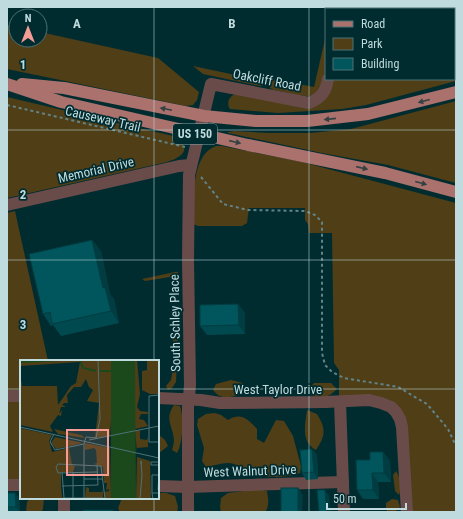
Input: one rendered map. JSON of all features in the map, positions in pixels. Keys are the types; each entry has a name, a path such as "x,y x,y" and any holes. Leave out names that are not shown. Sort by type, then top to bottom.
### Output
{"main road":[{"name":"US 150","path":"7,83 64,88 204,116 256,121 307,121 361,115 391,110 456,92"},
{"name":"US 150","path":"7,83 61,102 199,134 386,173 456,192"}],"street":[{"name":"Oakcliff Road","path":"211,84 309,103 316,100 323,94 327,88 328,80"},
{"name":"South Schley Place","path":"188,512 190,385 188,196 191,165 211,84"},
{"name":"Memorial Drive","path":"7,205 179,166 191,165"},
{"path":"7,396 20,396"},
{"name":"West Taylor Drive","path":"159,398 189,399 220,403 340,402 368,400 391,407 400,418 402,427 407,512"},
{"path":"340,402 344,512"},
{"name":"West Walnut Drive","path":"159,486 188,487 343,482"},
{"path":"7,485 20,485"},
{"path":"64,499 64,512"}],"path":[{"name":"Causeway Trail","path":"7,105 195,150"},
{"path":"191,165 223,204 248,210 305,211 315,215 322,222 322,353 325,365 332,372 344,378 398,387 427,404 448,429 456,446"}],"green space":[{"path":"456,7 456,81 366,105 342,109 278,113 230,109 228,105 229,100 235,94 301,107 330,80 455,80 455,8 343,8"},
{"path":"7,25 8,48 48,48 48,34 158,58 199,92 197,100 193,105 186,106 7,69"},
{"path":"325,39 325,70 320,88 315,94 308,96 300,95 270,88 272,79 314,87"},
{"path":"193,66 254,79 255,76 266,78 263,85 260,86 203,74"},
{"path":"7,97 173,136 183,144 184,151 178,157 167,162 7,198"},
{"path":"456,101 456,183 388,165 228,133 234,131 310,133 351,129"},
{"path":"216,146 302,162 456,203 456,512 411,512 400,412 339,398 339,370 334,363 332,233 309,233 308,224 305,220 305,208 249,208 247,223 242,226 198,226 193,224 195,180 198,168 202,158 208,151"},
{"path":"15,211 48,360 20,360 20,394 7,393 7,213"},
{"path":"178,272 180,278 178,294 174,296 172,295 173,283 170,277 145,281 142,279"},
{"path":"177,311 179,318 176,382 172,388 168,390 166,386 171,380 172,374 174,312"},
{"path":"231,380 243,383 245,391 237,395 224,397 220,396 213,390 216,384"},
{"path":"314,383 331,383 337,389 325,397 310,395 308,390"},
{"path":"7,398 20,399 20,483 7,482"},
{"path":"174,405 180,406 182,416 182,437 177,453 172,450 174,440 169,419"},
{"path":"307,410 317,414 324,432 322,440 316,450 311,447 306,438 305,427"},
{"path":"215,413 228,420 237,417 244,418 257,429 257,439 264,443 276,420 284,421 293,436 301,466 300,473 283,477 271,477 254,474 231,463 223,463 206,467 202,461 204,448 197,425 198,419 206,414"},
{"path":"159,435 165,440 168,446 159,453"},
{"path":"396,471 399,476 400,483 399,495 395,491 393,475"},
{"path":"259,489 267,491 268,505 265,512 221,512 221,498 228,493"},
{"path":"159,493 166,493 175,496 178,507 177,512 120,512 118,508 122,499 159,499"},
{"path":"30,499 44,499 43,509 41,512 26,512 27,502"},
{"path":"392,499 398,500 400,507 396,511 387,511 386,503"}],"building":[{"path":"92,240 103,288 105,287 111,311 52,324 50,312 43,314 29,254"},
{"path":"238,304 239,325 200,326 200,305"},
{"path":"312,449 314,472 302,473 300,450"},
{"path":"370,452 383,452 384,473 372,473 373,490 357,490 356,460 370,460"},
{"path":"281,488 298,488 298,512 281,512"},
{"path":"317,490 325,490 327,512 319,512"},
{"path":"7,493 15,493 16,507 7,507"},
{"path":"83,510 113,510 113,512 83,512"}]}
